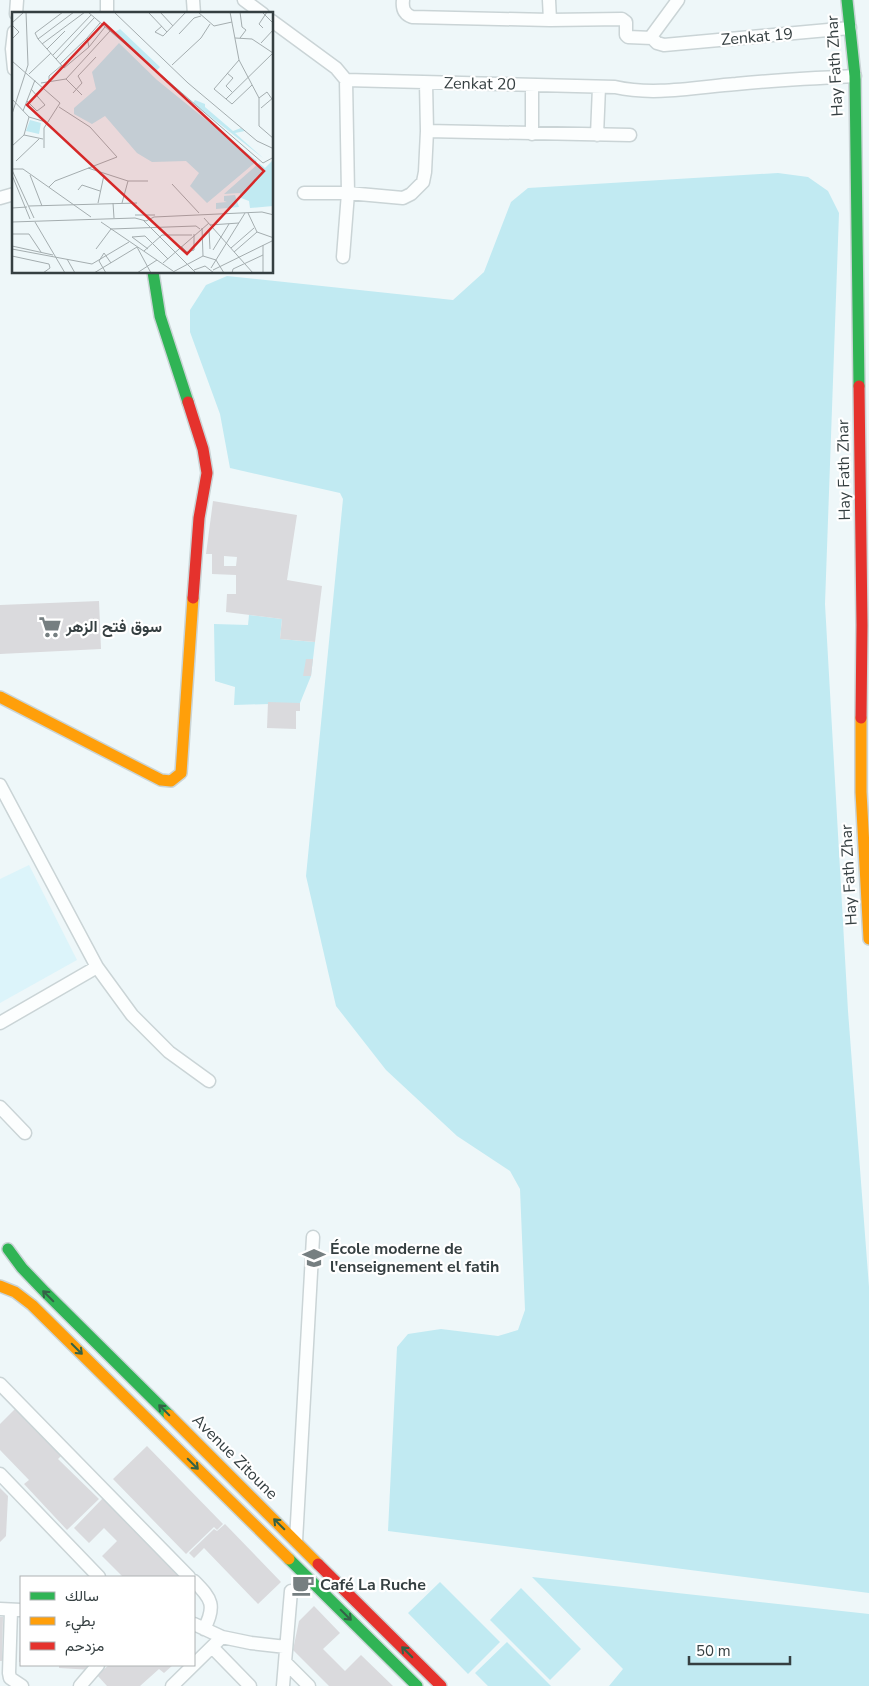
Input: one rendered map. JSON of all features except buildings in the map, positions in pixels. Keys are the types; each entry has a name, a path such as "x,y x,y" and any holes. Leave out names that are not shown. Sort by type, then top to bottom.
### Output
{"street":[{"path":"244,0 260,12"},
{"path":"403,0 404,11 412,17 550,20 622,19 626,22 628,38 652,38 678,0"},
{"path":"549,0 550,20"},
{"name":"Hay Fath Zhar","path":"848,0 855,76 862,625 861,792 869,939"},
{"path":"274,22 336,68 346,80 348,193 343,257"},
{"name":"Zenkat 19","path":"652,38 657,43 664,45 850,28"},
{"name":"Zenkat 20","path":"346,80 614,87 631,91 674,90 855,76"},
{"path":"304,194 348,193 403,198 411,194 422,182 425,172 427,132 426,83"},
{"path":"532,86 532,134"},
{"path":"597,135 599,87"},
{"path":"427,132 630,135"},
{"path":"0,697 161,780 171,781 181,773 199,518 207,473 203,449 160,316 153,274"},
{"path":"0,785 5,807 97,967 132,1015 169,1052 209,1081"},
{"path":"0,1023 97,967"},
{"path":"0,1107 25,1133"},
{"path":"296,1541 313,1237"},
{"path":"4,1245 10,1257 10,1265 2,1279 32,1305 417,1686"},
{"name":"Avenue Zitoune","path":"4,1245 22,1268 45,1292 441,1686"},
{"path":"0,1384 189,1576"},
{"path":"0,1474 98,1576"},
{"path":"195,1582 203,1590 212,1609 211,1615 199,1627 222,1637 250,1643 286,1647"},
{"path":"283,1686 292,1591"},
{"path":"11,1610 9,1673 10,1678 22,1686"},
{"path":"195,1664 222,1637"},
{"path":"212,1647 250,1686"},
{"path":"285,1662 309,1686"},
{"path":"80,1686 97,1666"},
{"path":"172,1686 193,1666"}],"shaded area":[{"path":"778,173 808,177 828,191 839,213 825,604 848,1011 869,1287 869,1593 388,1531 397,1347 408,1334 441,1329 498,1336 518,1330 525,1310 520,1189 510,1171 457,1136 386,1070 336,1006 306,876 343,499 340,493 230,468 220,414 190,332 190,310 206,285 227,276 453,300 484,272 511,202 528,188"},
{"path":"249,615 282,619 280,639 315,642 311,676 300,703 234,705 235,687 215,681 214,624 248,625"},
{"path":"29,865 77,960 0,1003 0,879"},
{"path":"532,1577 869,1614 869,1686 609,1686 623,1669"},
{"path":"440,1582 500,1642 468,1674 408,1613"},
{"path":"521,1588 581,1649 550,1680 490,1620"},
{"path":"507,1642 551,1686 488,1686 475,1673"}],"traffic: fast":[{"path":"847,0 855,76 859,386"},
{"path":"153,274 160,316 188,402"},
{"path":"8,1249 22,1268 45,1292 169,1415"},
{"path":"289,1559 417,1686"}],"traffic: slow":[{"path":"0,697 161,780 171,781 181,773 193,598"},
{"path":"861,718 861,792 869,939"},
{"path":"0,1286 15,1292 32,1305 289,1559"},
{"path":"169,1415 318,1564"}],"traffic: jam":[{"path":"859,386 862,625 861,718"},
{"path":"188,402 203,449 207,473 199,518 193,598"},
{"path":"318,1564 441,1686"}],"place":[{"name":"سوق فتح الزهر","path":"50,627"},
{"name":"École moderne de l'enseignement el fatih","path":"314,1258"},
{"name":"Café La Ruche","path":"303,1585"}]}
